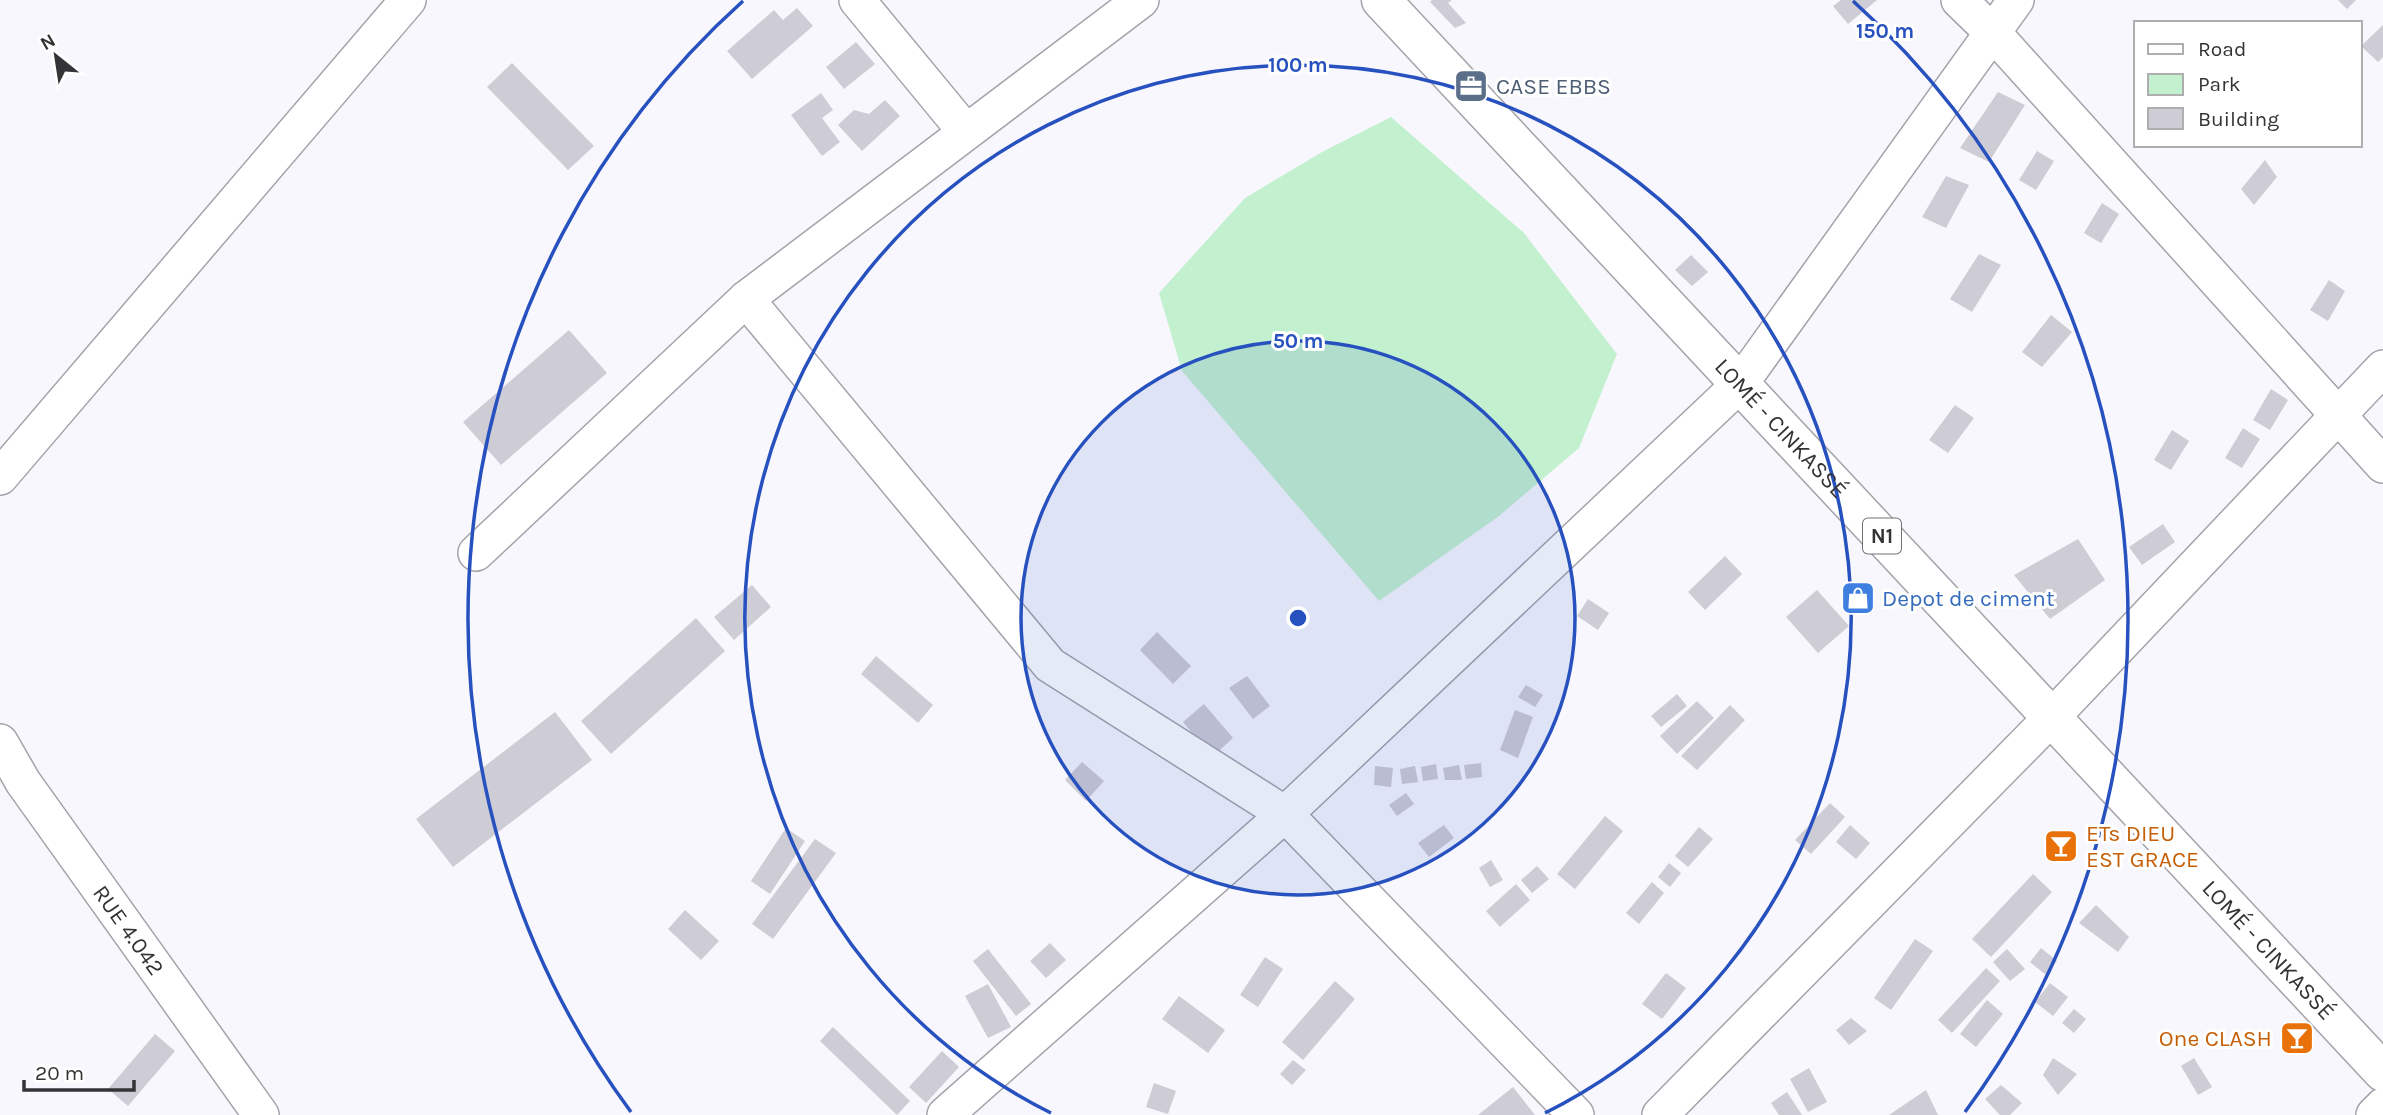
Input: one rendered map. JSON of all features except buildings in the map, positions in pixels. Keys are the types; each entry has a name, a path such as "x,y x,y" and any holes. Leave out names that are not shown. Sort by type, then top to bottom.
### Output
{"highway":[{"name":"LOMÉ - CINKASSÉ","path":"1381,0 2383,1072"}],"street":[{"path":"0,477 408,0"},
{"path":"857,0 966,132"},
{"path":"477,553 746,299 1141,0"},
{"path":"1959,0 1994,34 2383,465"},
{"path":"945,1115 1285,814 1740,384 2016,0"},
{"path":"746,299 1050,665 1285,814 1576,1115"},
{"path":"1660,1115 2052,717 2383,368"},
{"name":"RUE 4.042","path":"0,742 23,782 261,1115"},
{"path":"2374,1115 2383,1106"}],"green space":[{"path":"1391,117 1524,233 1617,354 1579,448 1499,516 1379,601 1182,371 1159,293 1245,198 1322,152"}],"place":[{"name":"CASE EBBS","path":"1471,86"},
{"name":"Depot de ciment","path":"1858,598"},
{"name":"ETs DIEU EST GRACE","path":"2061,846"},
{"name":"One CLASH","path":"2297,1038"}]}
